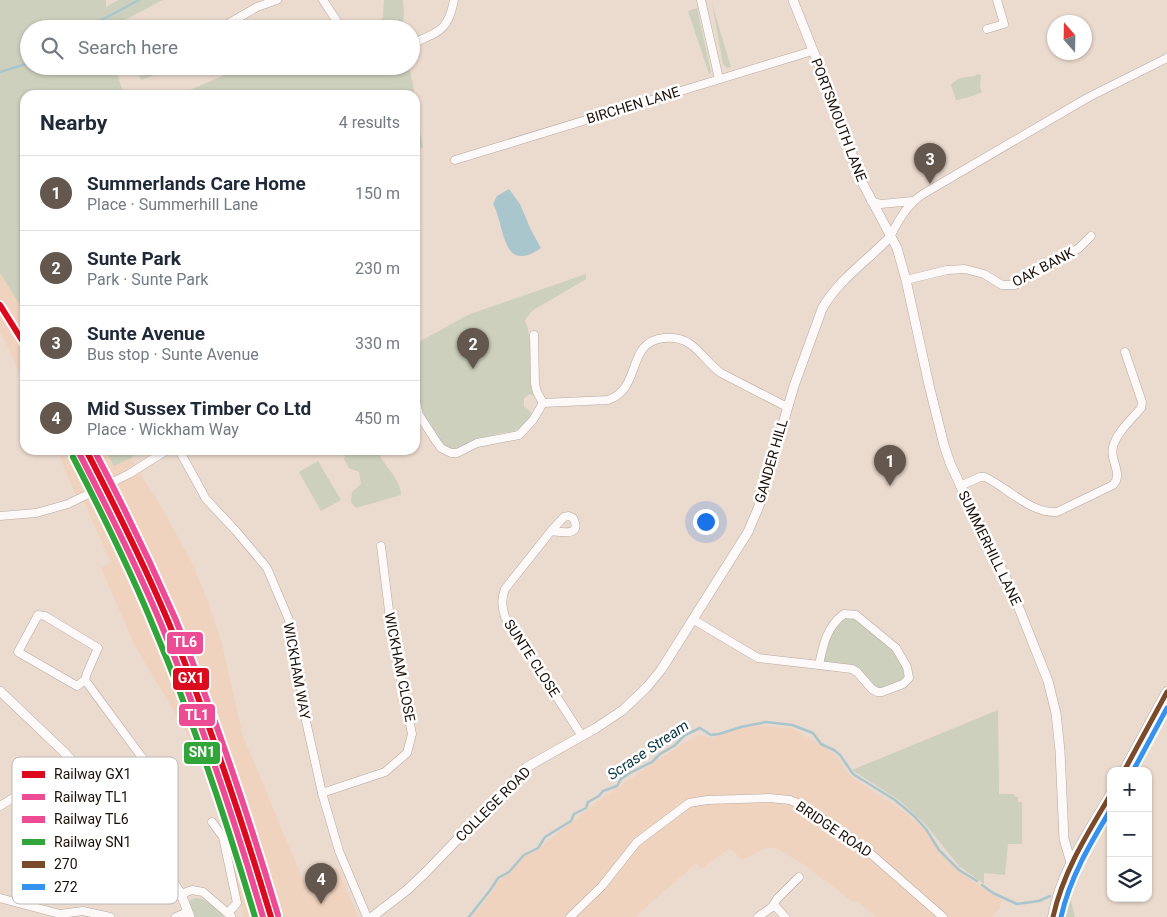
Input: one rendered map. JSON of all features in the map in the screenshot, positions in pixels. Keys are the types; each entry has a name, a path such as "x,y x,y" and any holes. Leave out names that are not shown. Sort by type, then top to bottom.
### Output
{"main road":[{"path":"1126,767 1167,692"},
{"path":"1053,917 1058,897 1071,863 1107,801"}],"street":[{"path":"233,20 256,4 277,0"},
{"path":"323,0 336,20"},
{"path":"420,41 432,36 443,27 452,13 454,0"},
{"path":"701,0 719,79"},
{"name":"PORTSMOUTH LANE","path":"794,0 812,51 836,108 858,174 890,237"},
{"path":"987,29 1004,24 997,0"},
{"name":"BIRCHEN LANE","path":"455,160 812,51"},
{"path":"890,237 903,213 913,201 1084,100 1167,58"},
{"path":"871,200 881,204 913,201"},
{"name":"OAK BANK","path":"906,280 947,270 965,269 984,274 1002,285 1015,285 1079,248 1091,236"},
{"name":"SUMMERHILL LANE","path":"890,237 897,248 906,280 928,385 944,445 960,486 1011,588 1053,698 1060,751 1064,839 1071,863"},
{"name":"GANDER HILL","path":"647,688 694,620 748,532 759,506 787,407 808,344 828,298 837,287 890,237"},
{"path":"534,335 535,384 543,403"},
{"path":"543,403 608,400 616,397 626,388 645,346 656,340 673,338 689,343 712,367 721,373 787,407"},
{"path":"960,486 980,476 985,477 1048,513 1057,512 1113,485 1118,474 1113,460 1113,446 1116,438 1141,408 1142,402 1124,352"},
{"path":"420,417 441,448 451,453 457,453 477,443 525,431 543,403"},
{"path":"0,516 36,513 54,509 129,474 159,455"},
{"name":"WICKHAM WAY","path":"182,455 206,499 267,568 289,620 306,721 322,793 340,851 367,917"},
{"name":"SUNTE CLOSE","path":"551,531 505,589 502,596 503,609 505,617 582,736"},
{"name":"WICKHAM CLOSE","path":"322,793 384,772 407,753 412,734 392,635 381,546"},
{"path":"694,620 758,658 852,669 877,692 903,684 909,678 907,667 899,651 862,619 850,614 844,614 839,618 825,638 819,665"},
{"path":"86,680 76,686 18,652 38,615 45,616 98,648 86,673 86,680 142,757"},
{"name":"COLLEGE ROAD","path":"372,917 425,873 527,767 623,710 647,688"},
{"path":"0,691 68,757"},
{"name":"BRIDGE ROAD","path":"570,917 602,886 637,842 689,803 706,800 769,798 790,800 802,805 830,824 863,847 943,917"},
{"path":"0,806 12,799"},
{"path":"181,894 192,890 203,892 230,915 237,903 223,838 212,822"},
{"path":"758,917 772,907 777,899 799,877"},
{"path":"176,917 189,914 178,890"},
{"path":"22,904 60,914 83,911 110,917"},
{"path":"772,907 776,907 785,917"}],"shaded area":[{"path":"0,257 20,287 20,375 0,333"},
{"path":"59,455 129,455 166,515 190,559 204,591 221,640 243,736 306,887 337,868 358,917 244,917 221,806 212,775 135,646 101,568 111,563 84,502 76,496"},
{"path":"760,726 791,728 837,756 852,777 906,813 924,829 939,851 957,870 1001,900 1000,908 991,917 876,917 856,900 853,902 806,866 778,849 767,847 742,860 730,848 702,869 697,863 636,917 472,917 498,882 526,855 538,849 598,801 682,744 699,735 711,738 740,728"}],"green space":[{"path":"0,0 106,0 106,7 118,0 163,0 125,20 20,20 20,75 118,75 123,90 20,90 20,305 0,273"},
{"path":"384,0 403,0 403,20 380,20 383,18"},
{"path":"712,4 731,67 727,68 723,64"},
{"path":"697,8 711,72 709,74 688,11"},
{"path":"139,75 155,75 141,80"},
{"path":"224,75 411,75 414,90 190,90"},
{"path":"981,75 980,87 982,92 956,100 951,85 958,79"},
{"path":"420,132 423,147 420,148"},
{"path":"586,274 586,279 532,311 525,320 530,339 531,378 535,396 530,394 524,398 524,407 532,415 527,422 522,427 513,431 471,441 459,449 454,449 440,442 424,415 420,401 420,341 470,314"},
{"path":"108,455 135,455 131,458 114,466"},
{"path":"346,455 380,455 398,483 401,495 356,508 351,502 352,492 361,484 359,472 349,468 344,459"},
{"path":"318,461 341,500 321,511 299,472"},
{"path":"847,617 856,618 895,651 906,671 905,677 900,683 878,689 871,686 856,667 827,663 824,660 833,629"},
{"path":"998,710 999,794 1014,794 1015,797 1018,797 1018,802 1022,802 1022,844 1008,844 1005,875 984,873 984,884 959,866 926,825 899,800 852,770"},
{"path":"1065,895 1071,901 1075,917 1061,917"},
{"path":"195,898 207,902 224,917 195,917 189,901"}],"water":[{"path":"509,189 520,204 541,248 528,255 518,256 511,252 506,244 493,204 497,196"}],"waterway":[{"path":"102,20 139,0"},
{"path":"0,72 20,66"},
{"name":"Scrase Stream","path":"469,917 498,878 509,872 524,855 538,848 545,837 571,821 574,814 586,808 588,802 599,796 603,791 617,786 621,779 652,762 660,754 674,746 685,735 700,728 711,735 766,722 792,725 813,733 821,744 840,755 853,774 895,800 914,816 926,829 939,850 959,870 977,881"},
{"name":"Scrase Stream","path":"982,885 993,893 1017,904 1039,901 1050,896"}],"rail line":[{"name":"GX1","path":"0,305 20,337"},
{"name":"TL1","path":"80,455 132,559 176,660 216,769 263,917"},
{"name":"GX1","path":"89,455 139,556 183,657 223,768 271,917"},
{"name":"TL6","path":"97,455 146,554 190,654 230,765 278,915"},
{"name":"SN1","path":"73,457 105,520 169,663 209,771 255,917"}],"transit line":[{"name":"270","path":"1126,767 1167,692"},
{"name":"272","path":"1135,767 1167,708"},
{"name":"270","path":"1053,917 1057,900 1069,869 1107,801"},
{"name":"272","path":"1061,917 1075,874 1109,812"}],"place":[{"name":"Sunte Avenue","path":"930,184"},
{"name":"Sunte Park","path":"473,369"},
{"name":"Summerlands Care Home","path":"890,486"},
{"name":"Mid Sussex Timber Co Ltd","path":"321,904"}]}
